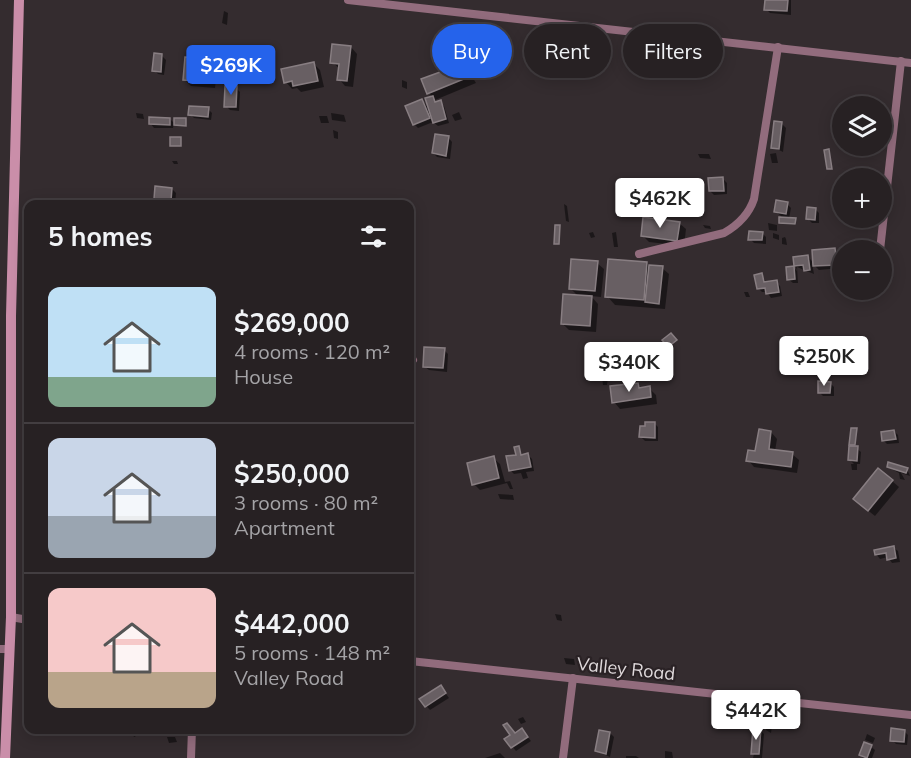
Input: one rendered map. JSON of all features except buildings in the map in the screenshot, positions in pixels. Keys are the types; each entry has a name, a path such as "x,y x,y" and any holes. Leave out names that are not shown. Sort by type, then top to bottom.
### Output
{"main road":[{"path":"5,758 5,649 11,617 10,316 19,0"}],"street":[{"path":"348,0 911,63"},
{"path":"639,254 724,233 749,211 754,199 778,47"},
{"path":"881,240 901,61"},
{"path":"11,617 24,619"},
{"name":"Valley Road","path":"414,661 911,715"},
{"path":"563,758 573,678"},
{"path":"191,758 192,734"}]}
